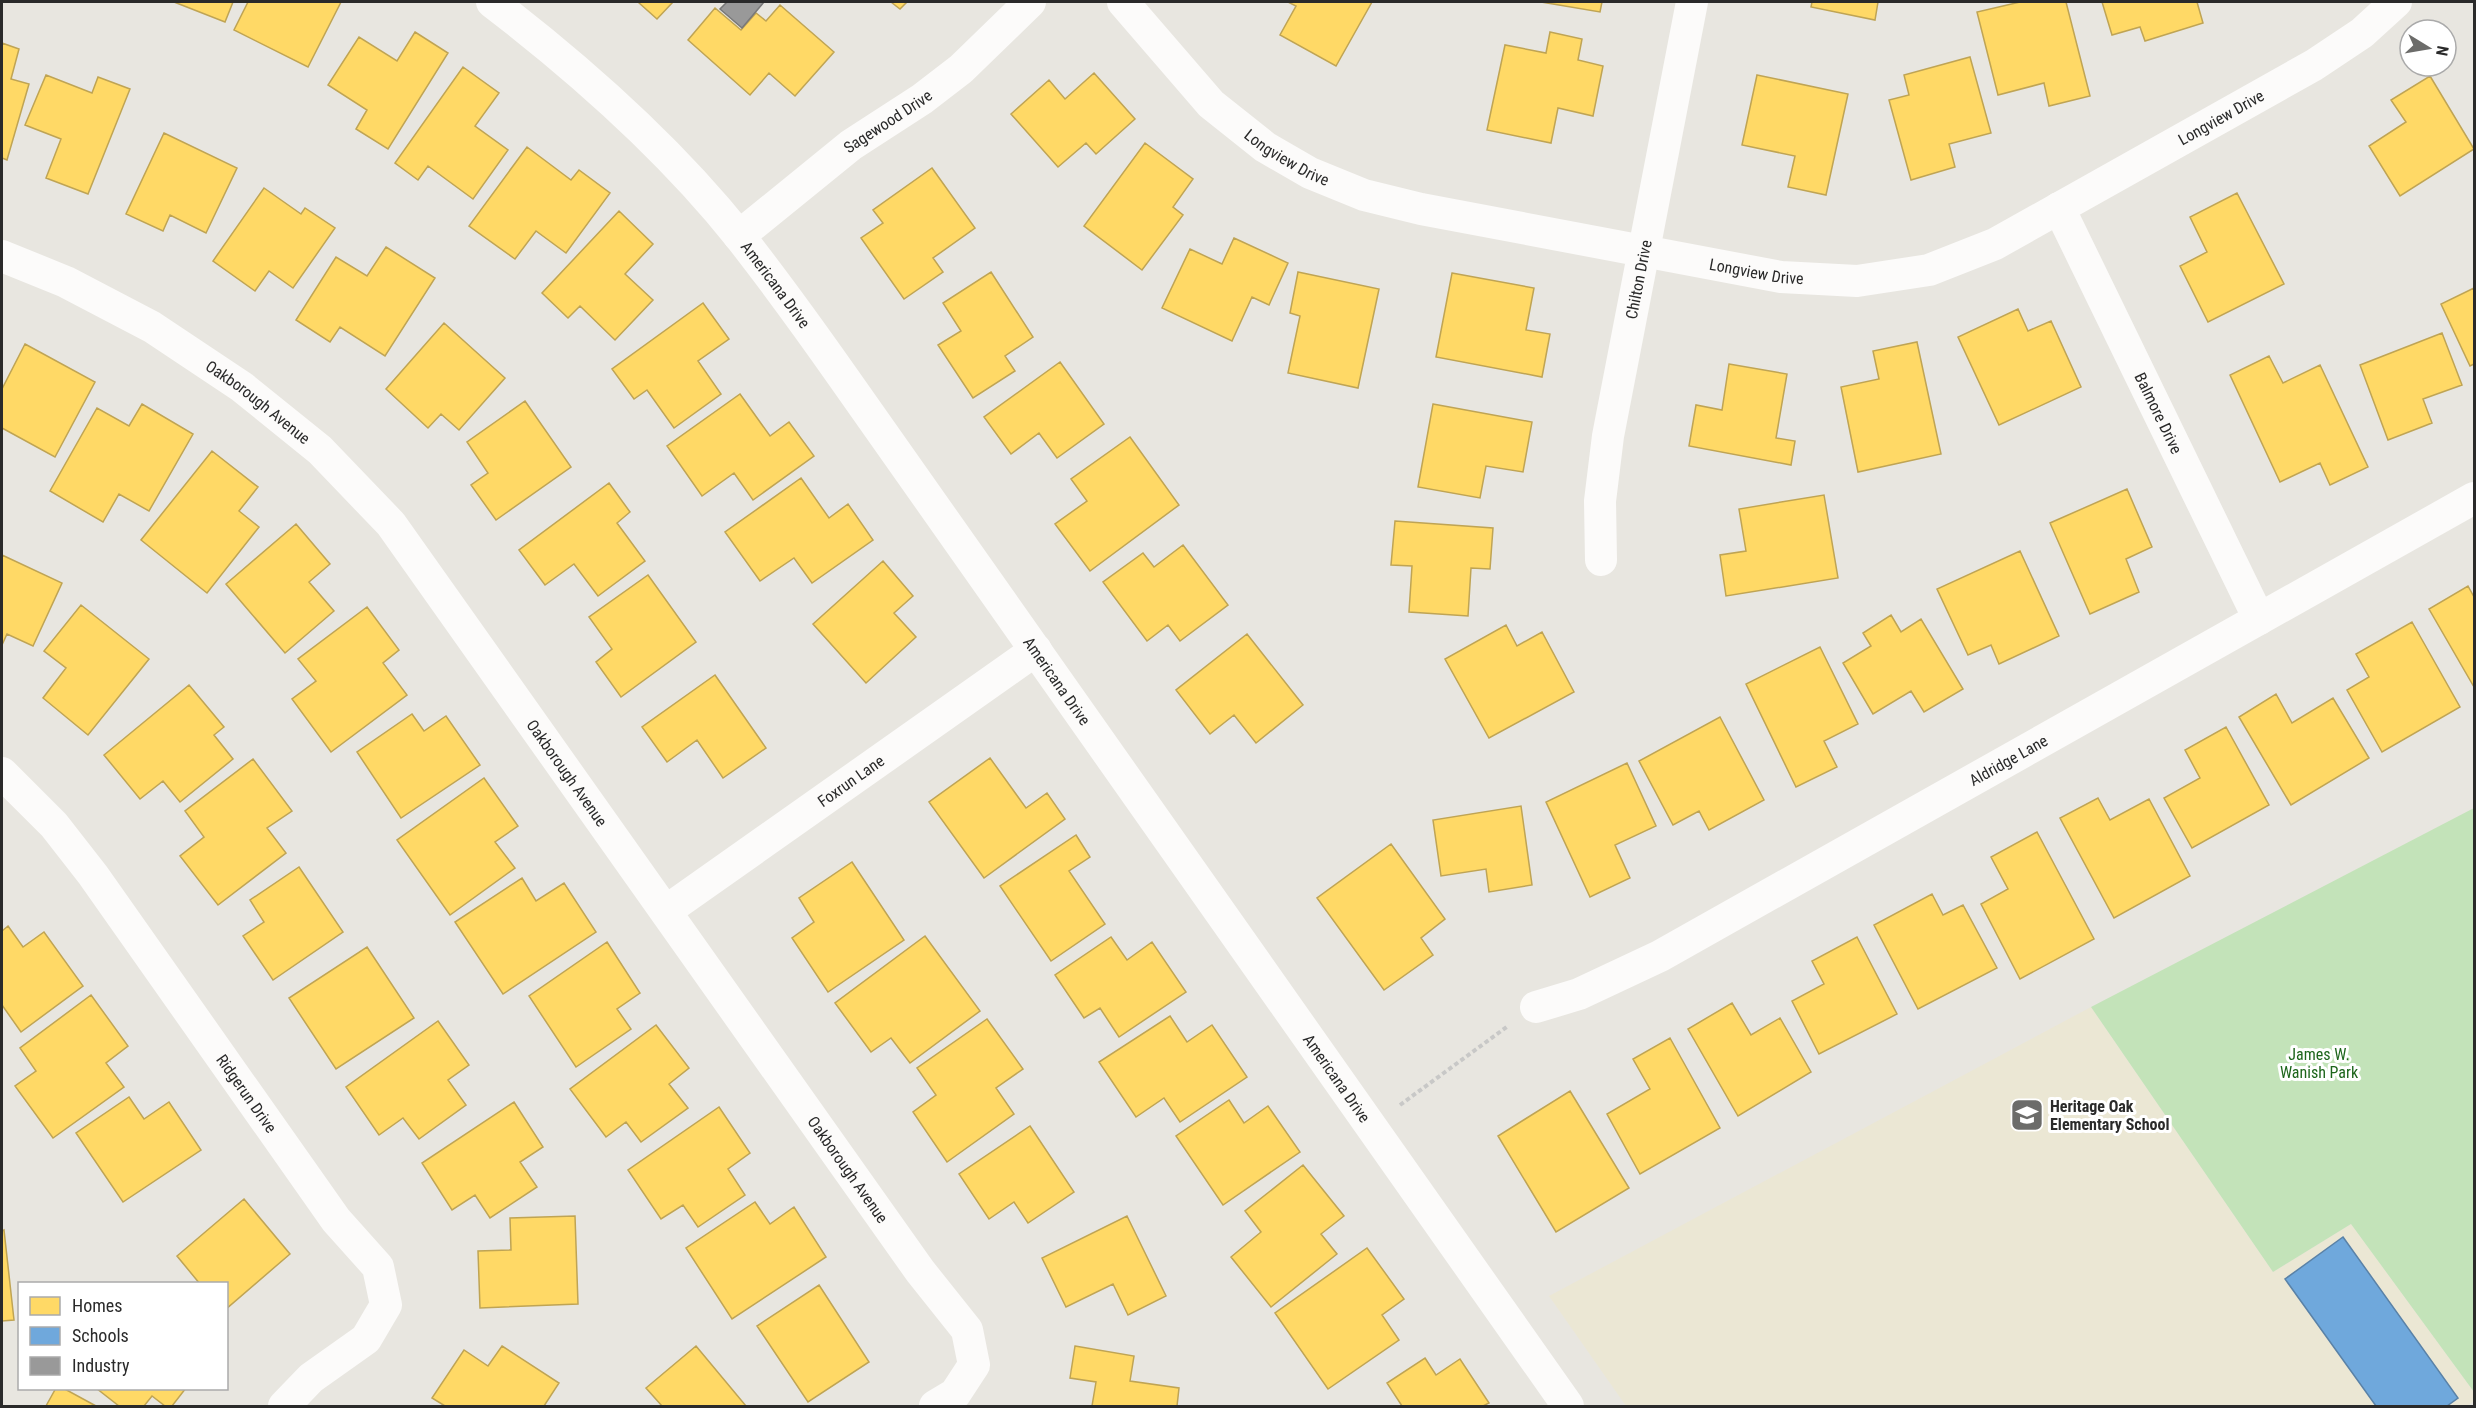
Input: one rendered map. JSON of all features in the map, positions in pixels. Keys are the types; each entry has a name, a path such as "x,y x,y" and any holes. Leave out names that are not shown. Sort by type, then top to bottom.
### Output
{"street":[{"name":"Americana Drive","path":"492,2 546,42 611,100 680,170 739,236 843,377 1568,1407"},
{"name":"Sagewood Drive","path":"739,236 851,145 922,99 961,69 1030,2"},
{"name":"Longview Drive","path":"1123,2 1211,104 1265,147 1310,173 1364,195 1780,277 1857,281 1929,270 1995,244 2314,64 2362,33 2396,2"},
{"name":"Chilton Drive","path":"1601,560 1600,501 1608,436 1692,2"},
{"name":"Balmore Drive","path":"2059,208 2259,619"},
{"name":"Oakborough Avenue","path":"2,256 66,282 152,327 242,387 320,450 391,524 920,1271 967,1330 974,1365 955,1394 935,1407"},
{"name":"Aldridge Lane","path":"1536,1007 1588,990 1660,956 2475,498"},
{"name":"Foxrun Lane","path":"666,911 1036,650"},
{"name":"Ridgerun Drive","path":"2,773 54,825 93,875 336,1220 378,1267 386,1305 366,1339 311,1378 284,1407"}],"path":[{"path":"1371,1127 1536,1007"}],"shaded area":[{"name":"Heritage Oak Elementary School","path":"2091,1007 2273,1272 2351,1224 2474,1392 2474,1401 2467,1406 1626,1406 1549,1296"}],"green space":[{"name":"James W. Wanish Park","path":"2474,808 2474,1392 2351,1224 2273,1272 2091,1007"}],"building: Homes":[{"path":"174,2 233,2 225,22"},
{"path":"248,2 341,2 308,67 234,30"},
{"path":"638,2 673,2 657,19"},
{"path":"891,2 907,2 900,9"},
{"path":"1288,2 1372,2 1336,66 1280,35 1296,6"},
{"path":"1541,2 1602,2 1600,12"},
{"path":"1812,2 1878,2 1875,20 1811,7"},
{"path":"2020,2 2066,2 2090,96 2049,106 2044,83 1998,95 1977,12"},
{"path":"2102,2 2197,2 2203,23 2145,41 2140,27 2112,35"},
{"path":"780,5 834,52 795,96 769,73 750,95 688,40 715,8 741,30 756,13 766,21"},
{"path":"415,32 448,53 388,149 356,129 367,110 328,85 359,37 397,61"},
{"path":"1550,32 1582,39 1578,60 1603,66 1593,116 1558,108 1551,143 1487,130 1505,45 1546,53"},
{"path":"2,43 19,49 11,79 29,84 7,160 2,158"},
{"path":"1970,57 1991,133 1949,144 1955,167 1911,180 1889,100 1909,95 1904,75"},
{"path":"463,67 499,93 475,126 508,150 473,199 428,166 418,180 395,163"},
{"path":"1094,73 1135,119 1096,154 1086,143 1058,167 1011,114 1049,80 1065,99"},
{"path":"46,75 92,93 98,77 130,89 88,194 46,178 61,139 25,125"},
{"path":"1757,75 1848,94 1826,195 1788,187 1795,156 1742,145"},
{"path":"2427,78 2431,78 2474,149 2400,196 2369,146 2406,122 2391,100"},
{"path":"164,133 237,168 206,233 170,215 163,231 126,214"},
{"path":"1145,143 1193,179 1173,207 1183,215 1142,270 1084,226"},
{"path":"527,147 571,180 579,170 610,193 566,253 536,231 515,259 469,226"},
{"path":"932,168 975,228 933,258 943,272 904,299 861,238 883,223 873,210"},
{"path":"264,188 301,214 305,208 335,228 293,288 269,271 255,291 213,261"},
{"path":"2237,193 2284,284 2208,322 2180,266 2207,252 2190,217"},
{"path":"619,211 653,244 625,274 653,300 615,340 580,306 568,318 542,293"},
{"path":"1234,238 1288,263 1269,305 1252,297 1232,341 1162,308 1190,249 1222,264"},
{"path":"386,247 435,278 385,356 340,327 330,342 296,320 336,257 367,276"},
{"path":"991,272 1033,337 1005,356 1015,371 973,398 938,345 961,331 943,303"},
{"path":"1298,272 1379,289 1358,388 1288,373 1300,316 1290,313"},
{"path":"1452,273 1534,288 1526,330 1550,334 1542,377 1436,357"},
{"path":"2474,288 2474,364 2470,366 2441,304"},
{"path":"703,303 729,339 698,361 721,394 674,428 647,390 634,399 612,369"},
{"path":"2018,309 2028,331 2051,321 2081,387 1999,425 1958,337"},
{"path":"444,323 505,378 459,430 441,414 428,428 386,389"},
{"path":"2442,333 2462,385 2423,399 2432,423 2388,440 2360,365"},
{"path":"1917,342 1941,454 1858,472 1841,387 1879,379 1873,351"},
{"path":"25,344 95,382 55,457 2,428 2,389"},
{"path":"2269,356 2283,383 2320,365 2368,467 2330,485 2320,463 2280,482 2230,375"},
{"path":"1060,362 1104,424 1057,458 1039,433 1011,454 984,417"},
{"path":"1729,364 1787,374 1776,438 1795,441 1791,465 1689,446 1696,405 1722,410"},
{"path":"740,394 770,436 789,422 814,456 753,500 734,473 702,496 667,446"},
{"path":"525,401 571,467 496,520 471,485 488,473 467,442"},
{"path":"142,404 193,434 149,511 119,494 103,522 50,491 97,408 129,426"},
{"path":"1433,404 1532,422 1523,472 1486,466 1480,498 1418,487"},
{"path":"1130,437 1179,505 1090,571 1055,524 1087,501 1071,479"},
{"path":"212,451 258,487 239,511 259,527 207,593 141,540"},
{"path":"801,478 829,518 848,504 873,540 812,583 794,558 760,581 725,532"},
{"path":"609,483 630,512 617,523 645,561 598,596 574,564 545,585 519,550"},
{"path":"2127,489 2152,547 2126,559 2139,592 2090,614 2050,523"},
{"path":"1824,495 1838,578 1726,596 1720,555 1746,551 1739,509"},
{"path":"1395,521 1493,528 1490,569 1471,568 1468,616 1409,612 1412,566 1391,565"},
{"path":"296,524 330,564 309,582 334,611 285,653 226,584"},
{"path":"1183,545 1228,605 1180,641 1168,625 1147,641 1103,582 1143,553 1154,567"},
{"path":"2020,551 2059,636 1999,664 1991,645 1968,655 1937,589"},
{"path":"2,555 62,583 33,646 7,634 2,645"},
{"path":"883,561 913,596 894,613 916,637 866,683 813,624"},
{"path":"648,575 696,642 621,697 596,662 612,649 589,617"},
{"path":"2468,586 2474,597 2474,687 2429,609"},
{"path":"81,605 149,659 88,735 43,698 66,668 44,651"},
{"path":"367,607 399,650 383,663 407,695 331,752 292,699 316,681 298,659"},
{"path":"1891,615 1901,632 1921,619 1963,689 1924,712 1911,691 1873,714 1843,663 1871,646 1863,633"},
{"path":"2412,622 2460,707 2382,752 2347,690 2369,677 2356,654"},
{"path":"1506,625 1517,646 1542,632 1574,692 1489,738 1445,659"},
{"path":"1247,634 1303,705 1256,743 1234,715 1210,734 1176,690"},
{"path":"1820,647 1858,724 1824,741 1837,767 1796,787 1746,684"},
{"path":"715,675 766,748 723,778 697,740 667,762 642,727"},
{"path":"189,685 224,727 214,735 233,759 180,802 163,781 140,799 104,755"},
{"path":"2276,694 2292,723 2333,698 2369,758 2291,805 2239,717"},
{"path":"412,714 424,731 446,716 480,765 401,818 357,752"},
{"path":"1720,717 1764,800 1709,830 1699,811 1673,825 1639,761"},
{"path":"2226,727 2269,805 2192,848 2164,798 2200,778 2185,750"},
{"path":"990,758 1026,808 1047,793 1065,819 984,878 929,802"},
{"path":"253,759 292,811 267,828 286,853 218,905 180,856 204,837 185,811"},
{"path":"1627,763 1656,826 1615,845 1630,878 1590,897 1546,802"},
{"path":"484,778 518,826 495,842 515,868 450,915 397,840"},
{"path":"2098,798 2110,820 2149,799 2190,876 2114,918 2060,818"},
{"path":"1521,806 1532,885 1489,892 1486,869 1441,876 1433,820"},
{"path":"2037,832 2094,939 2020,979 1981,904 2008,889 1991,857"},
{"path":"1076,835 1090,857 1069,871 1105,924 1051,961 1000,886"},
{"path":"1391,844 1445,919 1421,938 1433,955 1384,990 1317,898"},
{"path":"852,862 904,940 828,992 792,938 814,922 799,898"},
{"path":"299,867 343,932 273,980 243,936 264,922 250,900"},
{"path":"522,878 536,901 564,883 596,932 503,994 455,922"},
{"path":"1932,894 1943,915 1963,905 1997,968 1918,1009 1874,925"},
{"path":"8,926 23,947 44,932 83,986 21,1032 2,1005 2,931"},
{"path":"925,936 980,1011 910,1063 891,1038 871,1052 835,1003"},
{"path":"1111,937 1127,960 1152,942 1186,992 1119,1037 1100,1008 1084,1018 1055,975"},
{"path":"1857,937 1897,1014 1819,1054 1792,1001 1824,984 1812,961"},
{"path":"607,942 640,993 617,1009 631,1029 576,1067 529,996"},
{"path":"367,947 414,1018 336,1069 289,998"},
{"path":"91,995 128,1046 106,1063 124,1087 53,1138 15,1086 36,1071 20,1048"},
{"path":"1732,1003 1751,1035 1780,1018 1811,1072 1738,1116 1688,1029"},
{"path":"1170,1016 1187,1042 1212,1025 1247,1077 1180,1122 1164,1098 1136,1117 1099,1062"},
{"path":"987,1019 1023,1069 996,1088 1014,1114 947,1162 913,1112 936,1095 917,1068"},
{"path":"438,1021 469,1065 448,1080 466,1105 419,1139 403,1118 379,1135 346,1087"},
{"path":"656,1025 689,1068 669,1084 688,1108 641,1142 626,1122 606,1137 570,1089"},
{"path":"1670,1038 1720,1128 1640,1174 1607,1114 1650,1089 1633,1059"},
{"path":"1570,1091 1629,1188 1556,1232 1498,1136"},
{"path":"129,1097 144,1119 169,1102 201,1150 123,1202 76,1133"},
{"path":"1229,1100 1244,1123 1268,1106 1300,1152 1223,1205 1176,1136"},
{"path":"514,1102 543,1147 520,1162 537,1187 490,1218 475,1195 452,1210 422,1163"},
{"path":"719,1107 750,1153 728,1169 745,1195 698,1227 683,1205 661,1219 628,1170"},
{"path":"1030,1126 1074,1192 1028,1223 1014,1202 989,1219 959,1174"},
{"path":"1303,1165 1344,1216 1321,1234 1337,1254 1271,1307 1231,1257 1261,1232 1245,1211"},
{"path":"244,1199 290,1254 228,1307 228,1282 198,1282 177,1256"},
{"path":"755,1202 770,1224 794,1207 826,1257 732,1319 686,1248"},
{"path":"575,1216 578,1304 480,1308 478,1251 511,1250 510,1218"},
{"path":"1127,1216 1166,1296 1128,1315 1113,1284 1066,1307 1042,1258"},
{"path":"4,1230 14,1320 2,1321 2,1231"},
{"path":"1367,1248 1404,1299 1382,1315 1399,1340 1328,1389 1275,1313"},
{"path":"819,1285 869,1362 808,1402 757,1326"},
{"path":"502,1346 559,1383 544,1406 445,1406 432,1398 464,1350 488,1366"},
{"path":"696,1346 746,1406 662,1406 646,1388"},
{"path":"1075,1346 1134,1356 1130,1381 1179,1388 1177,1406 1092,1406 1096,1382 1070,1378"},
{"path":"1425,1358 1436,1375 1460,1359 1489,1403 1483,1406 1402,1406 1387,1383"},
{"path":"55,1390 67,1390 96,1406 46,1406"},
{"path":"99,1390 184,1390 172,1406 165,1406 152,1396 144,1406 119,1406"}],"building: Schools":[{"path":"2343,1237 2458,1398 2447,1406 2376,1406 2285,1279"}],"building: Industry":[{"path":"727,2 764,2 742,28 720,9"}],"place":[{"name":"Heritage Oak Elementary School","path":"2027,1115"}]}
